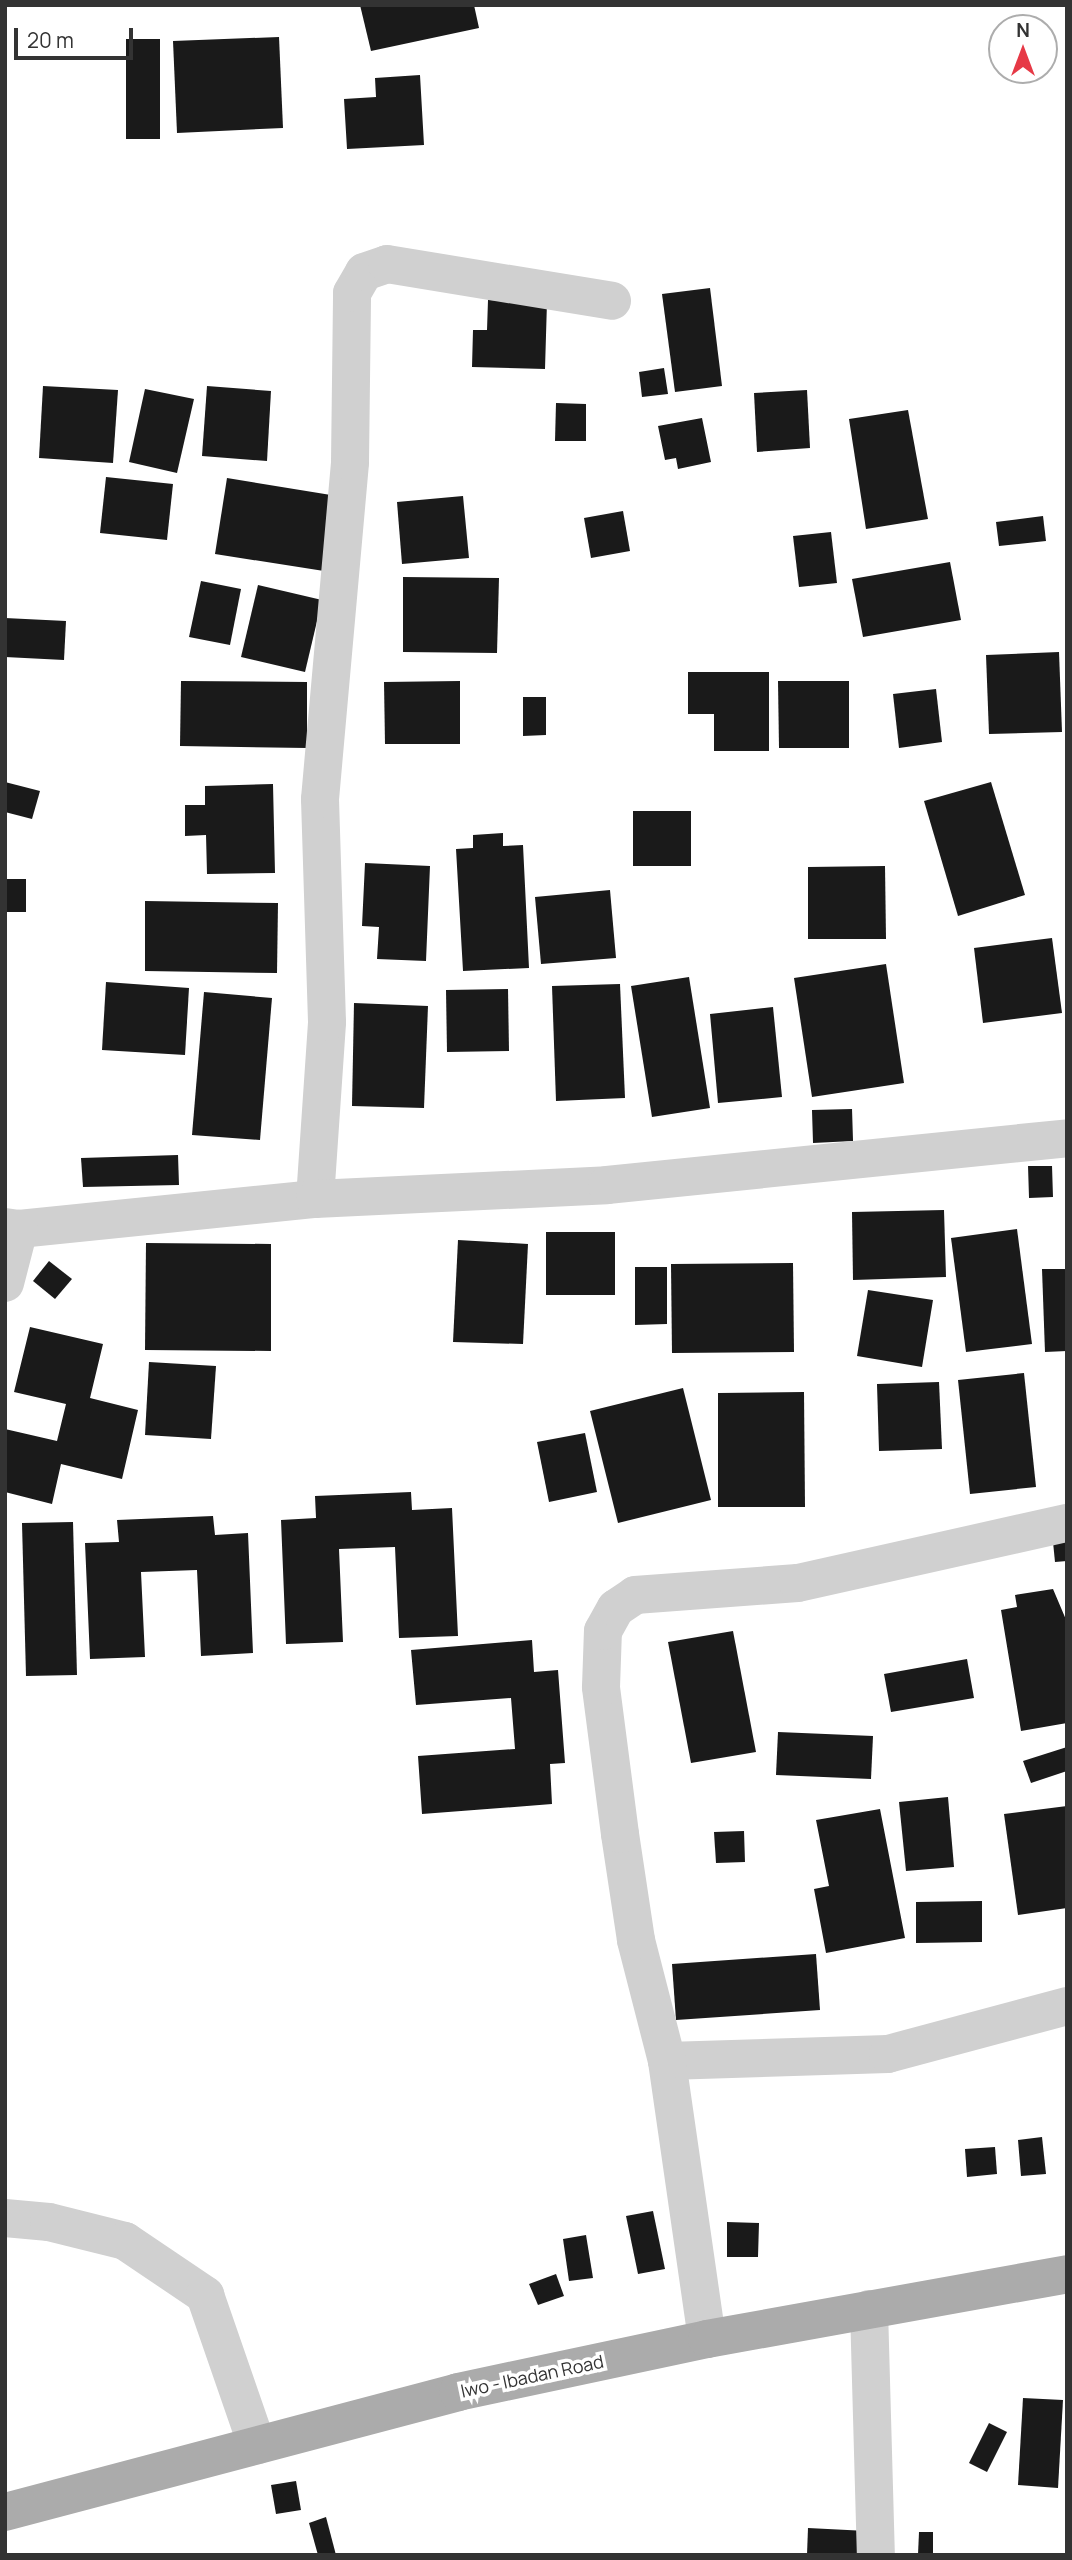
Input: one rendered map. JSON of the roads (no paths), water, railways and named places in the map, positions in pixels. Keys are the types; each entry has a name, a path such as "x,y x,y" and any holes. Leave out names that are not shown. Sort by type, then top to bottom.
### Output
{"main road":[{"name":"Iwo - Ibadan Road","path":"5,2512 458,2392 706,2339 1067,2274"}],"street":[{"path":"314,1199 327,1022 320,799 350,461 352,293 363,272 387,264 612,301"},
{"path":"5,1283 12,1228 314,1199 607,1185 1067,1138"},
{"path":"706,2339 667,2061 636,1940 601,1688 603,1631 616,1608 635,1595 798,1583 1067,1522"},
{"path":"667,2061 888,2054 1067,2006"},
{"path":"5,2217 49,2222 125,2241 205,2295 257,2445"},
{"path":"869,2309 876,2555"}]}
